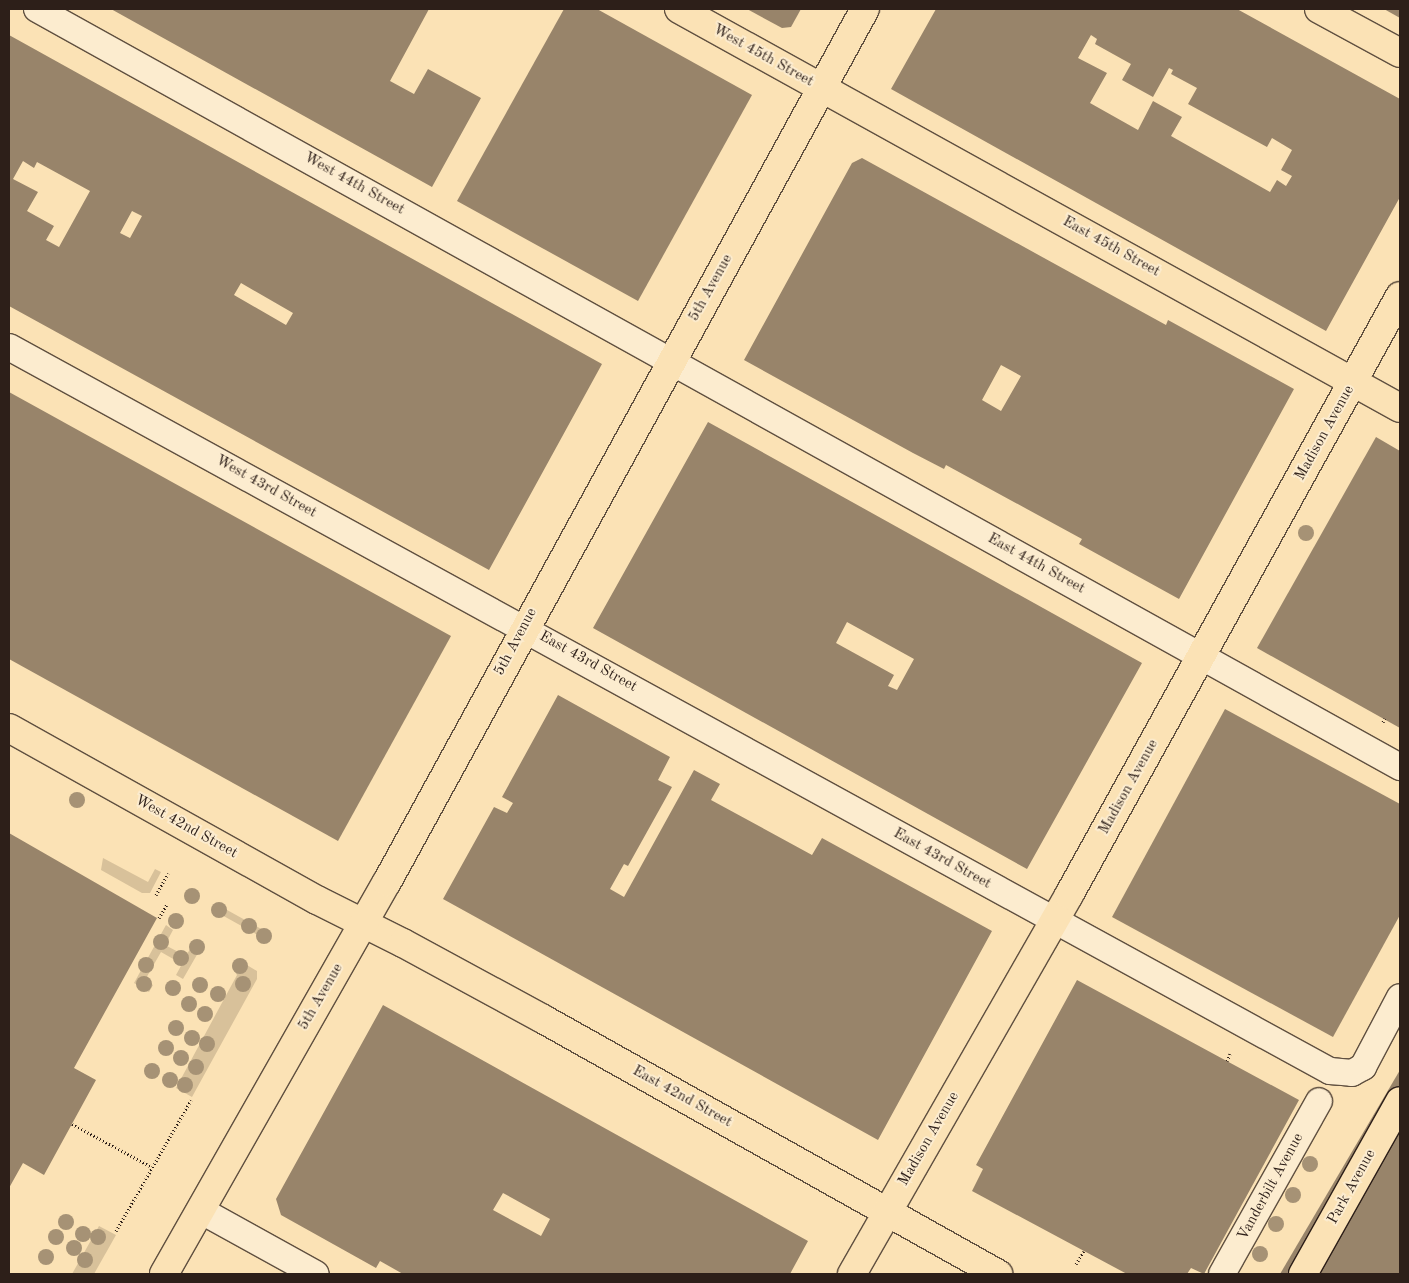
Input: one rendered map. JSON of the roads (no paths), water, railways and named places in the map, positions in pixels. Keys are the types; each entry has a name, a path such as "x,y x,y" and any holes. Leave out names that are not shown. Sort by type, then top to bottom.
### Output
{"main road":[{"name":"West 45th Street","path":"679,9 820,88"},
{"name":"5th Avenue","path":"164,1274 364,923 524,627 865,9"},
{"path":"1319,9 1400,53"},
{"name":"East 45th Street","path":"820,88 1400,408"},
{"name":"Madison Avenue","path":"852,1274 1055,921 1400,296"},
{"name":"West 42nd Street","path":"9,728 364,923"},
{"name":"East 42nd Street","path":"364,923 998,1274"},
{"name":"Park Avenue","path":"1303,1274 1400,1100"}],"street":[{"name":"West 44th Street","path":"37,9 672,360"},
{"name":"West 43rd Street","path":"9,347 524,627"},
{"name":"East 44th Street","path":"672,360 1400,766"},
{"name":"East 43rd Street","path":"524,627 1330,1071 1352,1074 1363,1066 1400,997"},
{"name":"Vanderbilt Avenue","path":"1222,1274 1319,1101"},
{"path":"200,1210 316,1274"}]}
